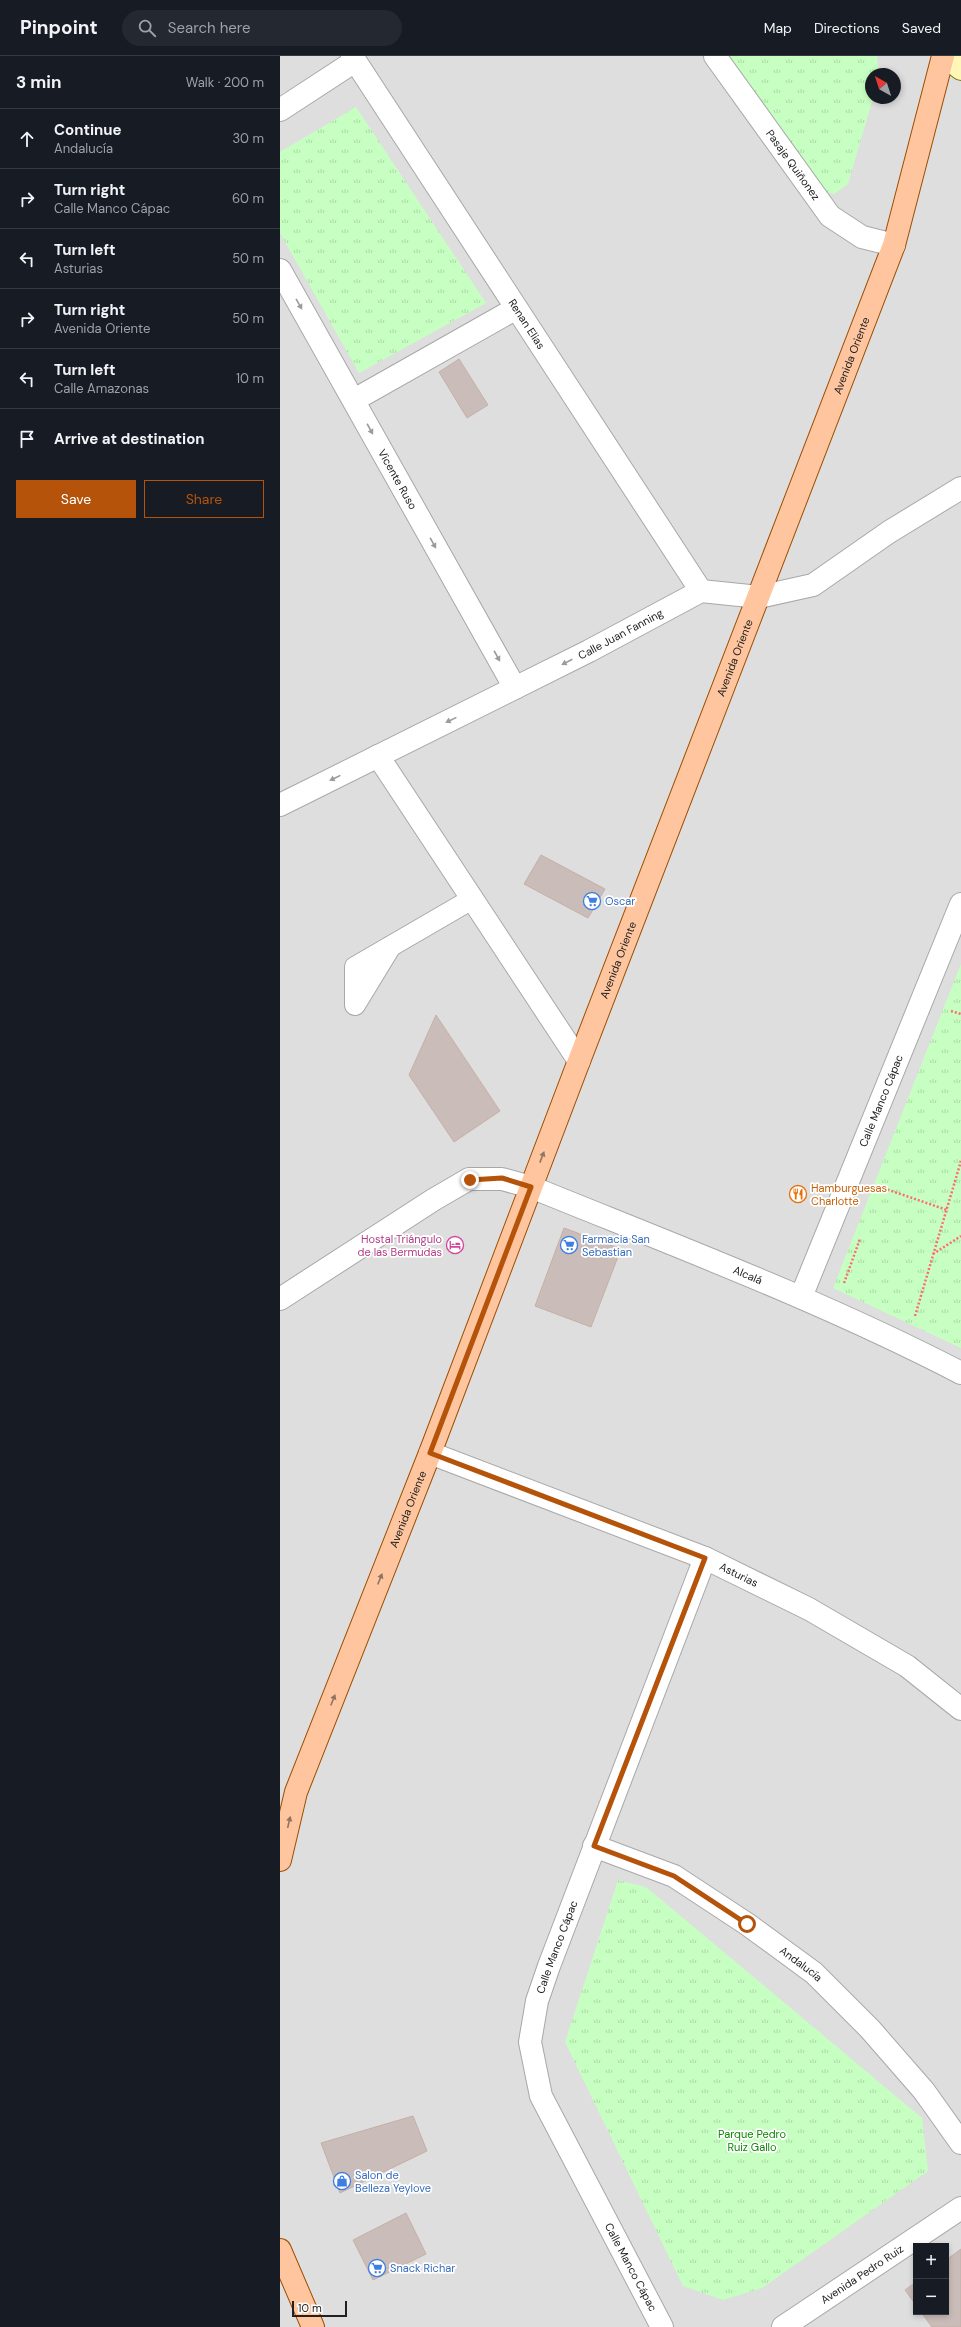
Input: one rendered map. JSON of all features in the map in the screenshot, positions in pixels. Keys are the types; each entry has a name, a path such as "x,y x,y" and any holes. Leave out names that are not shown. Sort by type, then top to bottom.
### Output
{"main road":[{"name":"Avenida Oriente","path":"280,1860 296,1792 430,1453 579,1061 894,245 944,56"},
{"path":"280,2250 312,2327"}],"street":[{"name":"Pasaje Quiñonez","path":"716,56 830,216 862,237 894,245"},
{"path":"944,56 961,69"},
{"path":"280,110 353,58"},
{"name":"Renan Elias","path":"353,58 515,309 701,591"},
{"name":"Vicente Ruso","path":"280,270 514,688"},
{"path":"354,400 515,309"},
{"path":"701,591 759,597 813,585 889,532 961,488"},
{"name":"Calle Juan Fanning","path":"280,805 514,688 701,591"},
{"path":"378,756 579,1061"},
{"name":"Calle Manco Cápac","path":"801,1297 961,904"},
{"name":"Alcalá","path":"280,1299 433,1200 470,1180 502,1178 531,1187 801,1297 904,1343 961,1373"},
{"name":"Asturias","path":"430,1453 705,1558 809,1609 907,1666 961,1709"},
{"name":"Calle Manco Cápac","path":"662,2327 541,2096 530,2042 537,2001 594,1846 705,1558"},
{"name":"Andalucía","path":"594,1846 674,1876 747,1924 814,1973 870,2029 924,2091 961,2143"},
{"name":"Avenida Pedro Ruiz","path":"783,2327 961,2208"}],"lane":[{"path":"391,946 472,899"}],"path":[{"path":"949,1010 961,1014"},
{"path":"914,1320 961,1161"},
{"path":"880,1187 947,1210"},
{"path":"933,1254 961,1236"}],"shaded area":[{"path":"280,56 961,56 961,2327 280,2327"}],"green space":[{"path":"724,56 877,56 878,68 865,68 865,104 871,104 848,184 834,194 820,190"},
{"path":"356,107 486,303 359,373 280,233 280,152"},
{"path":"961,964 961,1348 833,1288"},
{"name":"Parque Pedro Ruiz Gallo","path":"618,1880 646,1887 922,2118 928,2171 762,2288 723,2300 683,2286 565,2042"}],"building":[{"path":"459,359 488,405 467,418 439,372"},
{"path":"541,855 605,889 588,918 524,884"},
{"path":"436,1015 500,1111 454,1142 409,1075"},
{"path":"564,1228 621,1249 591,1327 535,1306"},
{"path":"413,2116 427,2151 340,2193 321,2143"},
{"path":"406,2213 426,2254 373,2280 353,2240"},
{"path":"961,2249 961,2327 932,2327 923,2315 949,2315 949,2258"},
{"path":"913,2284 913,2301 905,2290"}],"place":[{"name":"Oscar","path":"592,901"},
{"name":"Hamburguesas Charlotte","path":"798,1194"},
{"name":"Hostal Triángulo de las Bermudas","path":"455,1245"},
{"name":"Farmacia San Sebastian","path":"569,1245"},
{"name":"Salon de Belleza Yeylove","path":"342,2181"},
{"name":"Snack Richar","path":"377,2268"}],"route":[{"path":"470,1180 502,1178 531,1187 430,1453 705,1558 594,1846 674,1876 747,1924"}]}
